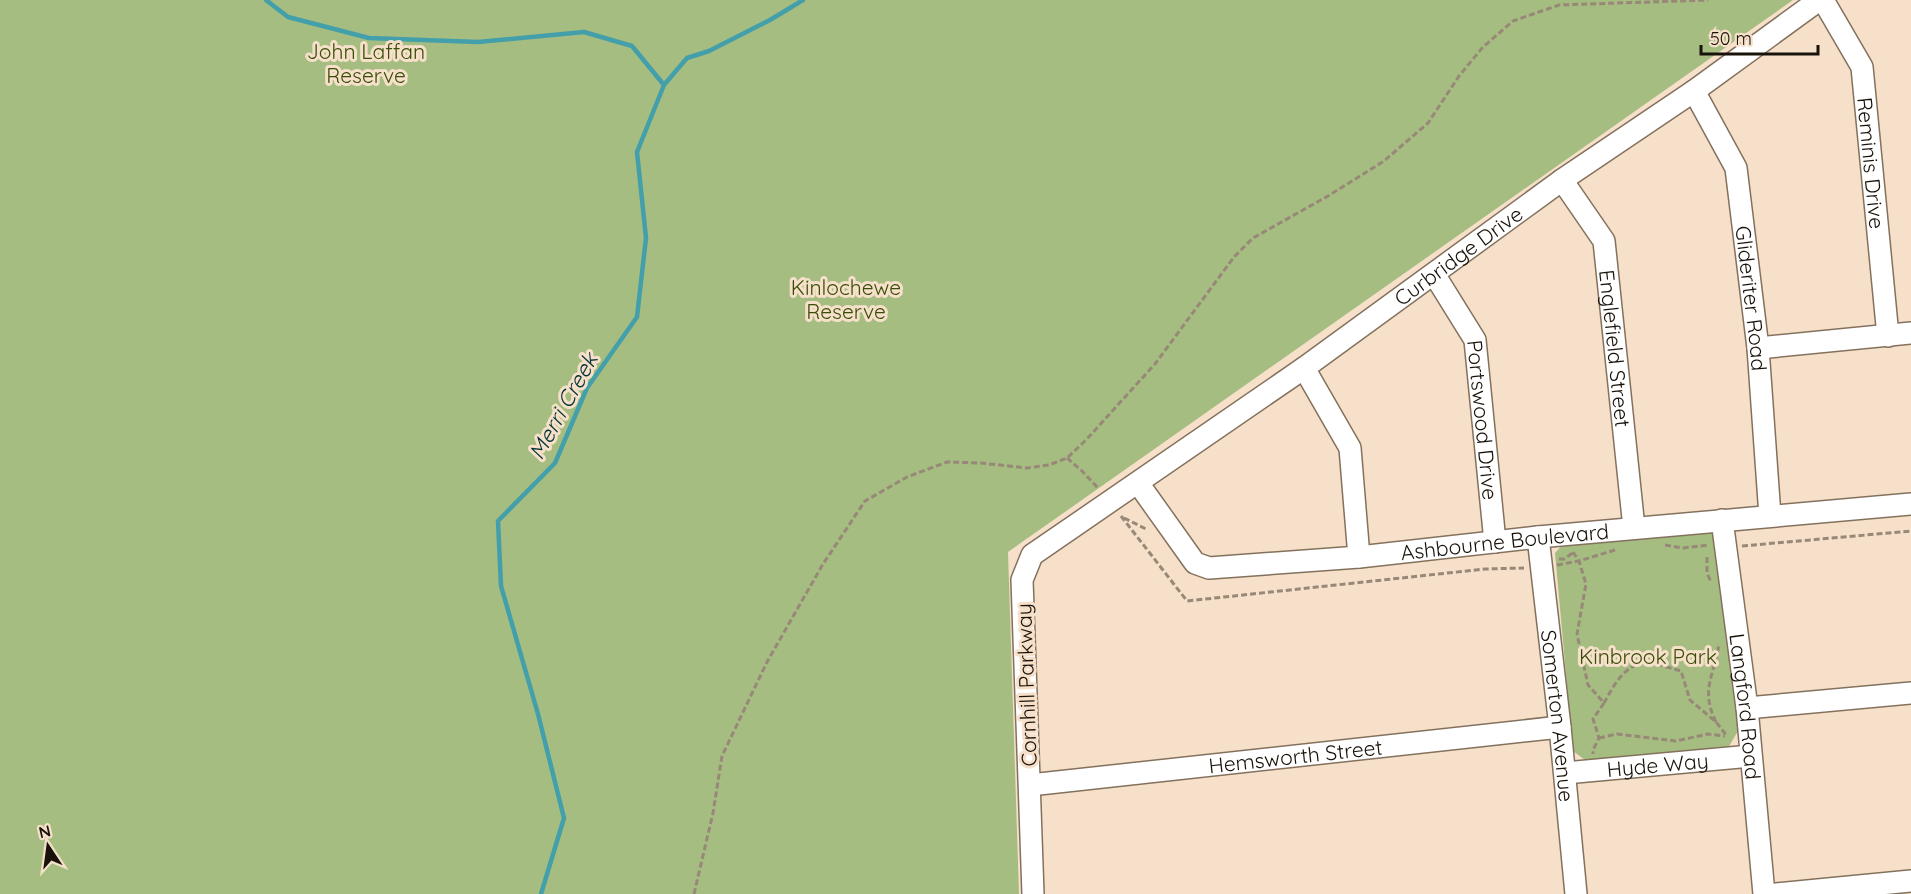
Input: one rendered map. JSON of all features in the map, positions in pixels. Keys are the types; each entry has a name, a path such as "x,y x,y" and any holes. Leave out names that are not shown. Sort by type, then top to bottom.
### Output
{"street":[{"name":"Curbridge Drive","path":"1103,507 1304,368 1562,180 1694,91 1821,0"},
{"name":"Reminis Drive","path":"1821,0 1862,67 1888,336"},
{"name":"Glideriter Road","path":"1694,91 1736,168 1758,348 1770,516"},
{"name":"Englefield Street","path":"1562,180 1604,241 1634,528"},
{"name":"Portswood Drive","path":"1434,274 1475,340 1495,542"},
{"path":"1758,348 1911,333"},
{"path":"1304,368 1350,448 1359,557"},
{"name":"Ashbourne Boulevard","path":"1138,483 1195,563 1209,568 1359,557 1538,537 1911,504"},
{"name":"Cornhill Parkway","path":"1033,894 1022,580 1032,555 1103,507"},
{"name":"Langford Road","path":"1722,520 1717,546 1747,708 1764,894"},
{"name":"Somerton Avenue","path":"1538,537 1565,773 1576,894"},
{"path":"1747,708 1911,693"},
{"name":"Hemsworth Street","path":"1030,785 1560,727"},
{"name":"Hyde Way","path":"1565,773 1751,756"},
{"path":"1776,894 1911,881"}],"path":[{"path":"694,894 713,813 722,756 767,662 823,564 865,501 907,477 947,462 1027,468 1049,465 1067,458 1155,364 1234,256 1253,238 1384,161 1428,123 1459,76 1483,47 1512,21 1559,5 1708,0"},
{"path":"1067,458 1095,484 1103,507"},
{"path":"1711,583 1707,573 1717,546 1722,520"},
{"path":"1717,546 1911,531"},
{"path":"1564,548 1573,552 1579,561 1586,584 1577,634 1588,685 1604,703"},
{"path":"1716,722 1708,700 1708,689 1720,642"},
{"path":"1594,771 1593,750 1599,738 1593,719 1615,684 1629,668 1650,662 1681,671 1690,700 1716,722 1727,736 1708,734 1676,741 1617,734 1599,738"}],"green space":[{"name":"Kinlochewe Reserve","path":"0,0 1793,0 1008,552 1019,894 0,894"},
{"name":"Kinbrook Park","path":"1709,527 1719,539 1738,731 1728,748 1585,760 1573,751 1555,553 1565,542"}],"waterway":[{"path":"266,0 288,17 369,38 478,42 584,32 632,46 664,85"},
{"name":"Merri Creek","path":"541,894 564,818 538,714 501,586 498,521 555,463 587,388 637,317 646,238 637,152 664,85 687,58 709,51 770,20 803,0"}],"park label":[{"name":"John Laffan Reserve","path":"366,63"}]}
